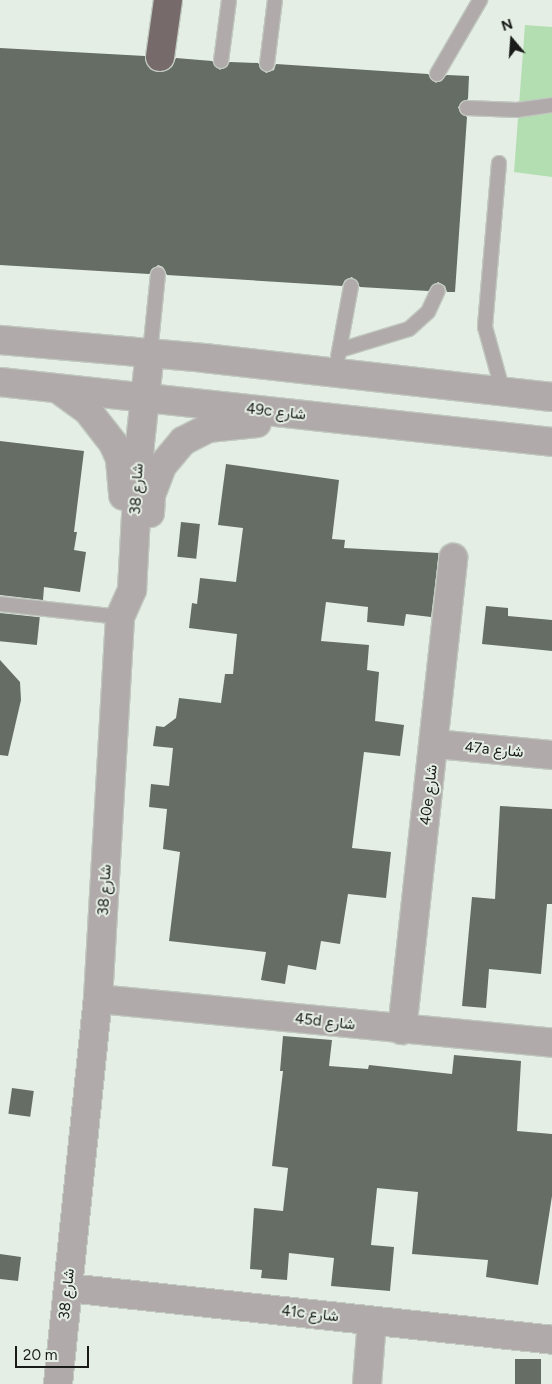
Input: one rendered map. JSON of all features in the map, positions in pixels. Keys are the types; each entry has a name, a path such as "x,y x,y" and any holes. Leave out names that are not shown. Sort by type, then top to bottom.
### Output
{"highway":[{"path":"160,57 168,0"}],"street":[{"path":"0,340 150,353 337,361 503,392 552,397"},
{"name":"شارع 38","path":"58,1384 98,999 120,617 132,590 145,398 150,353"},
{"name":"49c شارع","path":"0,382 552,442"},
{"path":"57,389 76,401 100,424 120,458 123,477 118,588 120,617"},
{"path":"120,617 137,602 144,587 151,495 162,466 171,453 195,433 208,428 261,423 290,414"},
{"name":"40e شارع","path":"402,1030 435,744 453,558"},
{"name":"47a شارع","path":"435,744 552,755"},
{"name":"45d شارع","path":"98,999 402,1030 552,1043"},
{"name":"41c شارع","path":"68,1288 552,1340"},
{"path":"367,1384 372,1321"}],"lane":[{"path":"220,61 229,0"},
{"path":"267,64 274,0"},
{"path":"437,74 480,0"},
{"path":"467,108 517,110 552,105"},
{"path":"499,163 485,327 503,392"},
{"path":"150,353 158,274"},
{"path":"337,361 351,286"},
{"path":"337,361 409,329 428,312 438,291"},
{"path":"0,604 120,617"}],"green space":[{"path":"525,25 552,27 552,177 514,172"}],"building":[{"path":"0,48 145,56 150,69 158,72 172,67 176,58 212,61 220,70 230,62 258,63 266,73 274,70 276,64 428,74 436,83 447,75 469,76 468,99 458,107 460,112 467,117 455,292 447,292 445,286 438,282 428,291 360,287 352,277 345,280 342,286 167,275 163,267 158,265 149,274 0,265"},
{"path":"0,441 84,451 74,532 77,532 74,550 86,552 80,592 44,587 43,600 0,595"},
{"path":"226,464 339,480 332,539 345,540 344,548 439,553 431,617 406,614 404,626 367,622 368,607 326,602 321,641 369,645 367,670 379,672 375,721 404,725 400,756 364,752 352,848 391,852 386,898 348,894 340,944 321,941 316,970 288,965 285,984 261,980 266,952 169,941 180,852 163,849 167,809 149,807 151,784 169,786 173,748 153,746 156,726 164,727 176,718 179,698 221,703 225,674 233,674 237,634 189,628 192,603 197,604 200,578 236,582 243,528 218,525"},
{"path":"181,522 200,524 196,559 177,557"},
{"path":"486,606 508,608 508,616 552,620 552,651 482,644"},
{"path":"0,613 40,617 37,645 0,641"},
{"path":"0,660 20,682 21,700 8,756 0,755"},
{"path":"500,806 552,809 552,904 547,904 541,974 489,969 486,1008 462,1006 472,897 495,899"},
{"path":"283,1036 332,1040 329,1066 368,1069 369,1065 452,1074 454,1055 521,1061 517,1131 552,1134 552,1196 538,1285 486,1277 488,1260 412,1254 418,1192 377,1188 371,1245 394,1247 390,1291 331,1286 334,1258 289,1253 287,1280 261,1278 262,1270 250,1269 254,1208 283,1211 288,1168 272,1166 283,1071 280,1071"},
{"path":"12,1088 34,1091 30,1117 8,1114"},
{"path":"0,1254 21,1257 18,1281 0,1279"},
{"path":"515,1359 541,1359 541,1384 515,1384"}]}
